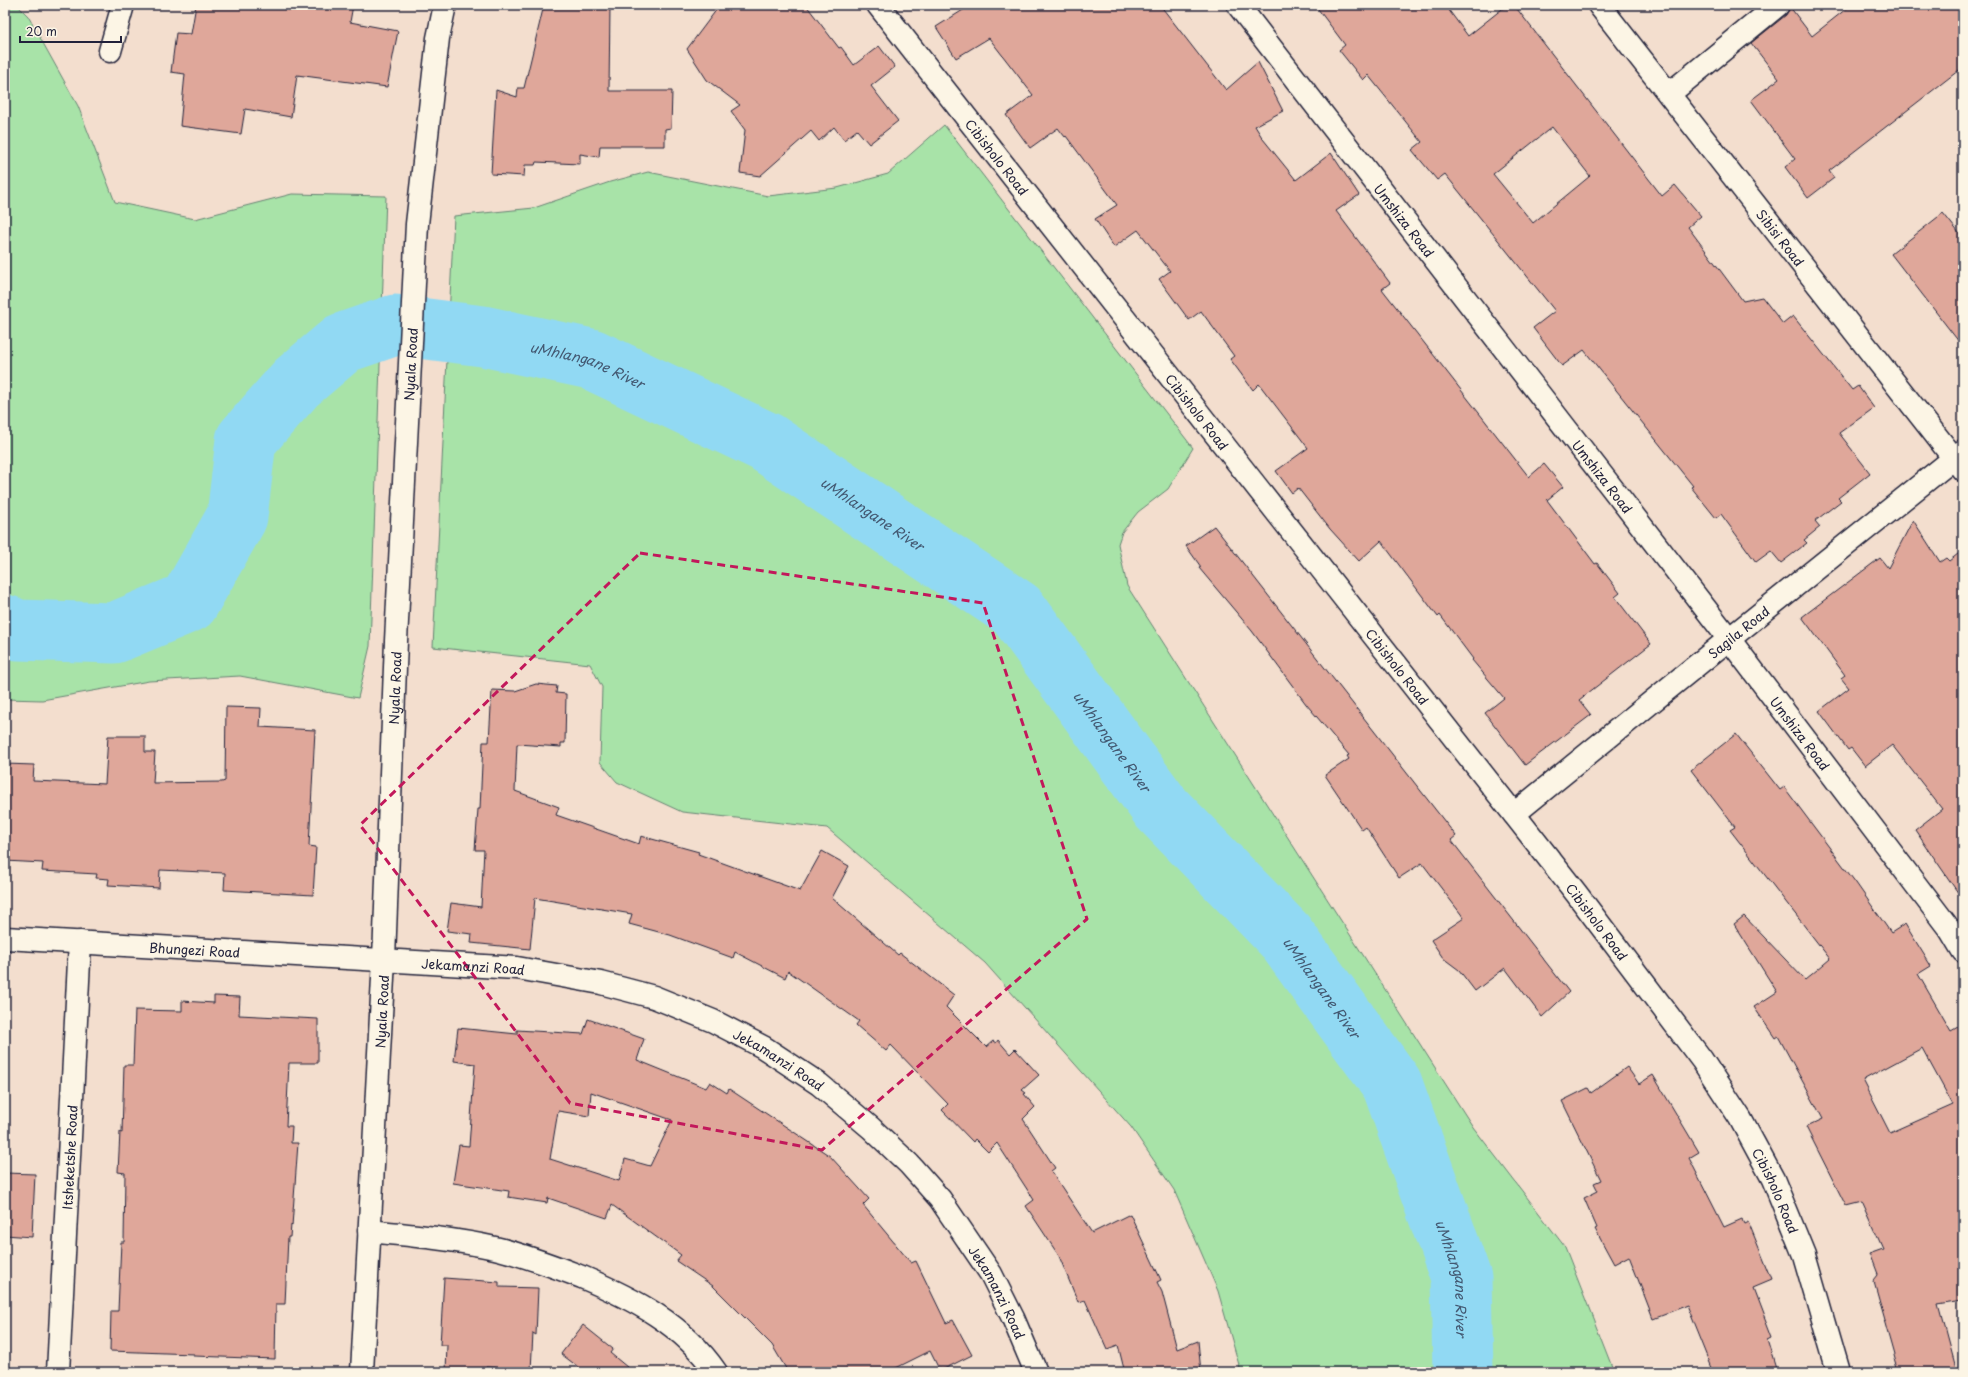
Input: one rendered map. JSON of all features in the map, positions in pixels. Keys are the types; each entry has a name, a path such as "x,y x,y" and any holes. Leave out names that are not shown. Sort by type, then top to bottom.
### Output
{"street":[{"path":"110,51 123,5"},
{"name":"Nyala Road","path":"362,1372 384,959 396,641 417,224 438,38 445,5"},
{"name":"Cibisholo Road","path":"878,5 1576,893 1702,1060 1740,1118 1773,1178 1804,1255 1838,1372"},
{"name":"Umshiza Road","path":"1238,5 1729,639 1951,931 1963,951"},
{"name":"Sibisi Road","path":"1599,5 1960,460"},
{"path":"1669,94 1778,5"},
{"name":"Sagila Road","path":"1514,814 1729,639 1960,460"},
{"name":"Bhungezi Road","path":"5,938 384,959"},
{"name":"Itsheketshe Road","path":"58,1372 80,942"},
{"name":"Jekamanzi Road","path":"384,959 516,968 601,983 654,997 713,1021 764,1048 819,1084 871,1128 909,1164 940,1199 990,1274 1013,1318 1036,1372"},
{"path":"369,1231 443,1238 496,1248 544,1262 621,1294 653,1312 693,1345 707,1359 716,1372"}],"highlighted area":[{"path":"640,553 983,603 1087,919 822,1150 570,1103 360,825"}],"green space":[{"path":"5,5 17,5 28,16 78,106 115,202 195,219 292,194 386,196 370,646 358,698 240,676 149,681 42,700 5,699"},
{"path":"944,125 1193,448 1168,489 1138,512 1122,532 1118,544 1127,586 1473,1127 1565,1247 1614,1372 1241,1372 1218,1291 1174,1190 1131,1127 985,963 827,828 682,812 617,782 600,762 602,687 590,664 433,647 454,216 534,208 610,182 648,172 768,196 837,188 888,174"}],"building":[{"path":"196,5 353,5 350,22 398,31 387,87 297,75 291,117 245,109 241,134 180,126 185,74 171,72 176,33 191,34"},
{"path":"544,5 610,5 609,91 672,91 671,128 665,129 665,146 600,146 599,157 580,154 580,164 536,162 535,165 525,165 524,176 491,174 496,90 517,97 518,88 524,88"},
{"path":"720,5 806,5 854,65 879,46 895,67 871,86 898,121 869,144 857,130 844,140 834,127 819,141 811,131 760,176 740,173 745,130 731,111 740,105 707,80 687,49"},
{"path":"971,5 1160,5 1226,90 1258,62 1283,111 1255,126 1263,139 1296,180 1331,153 1359,195 1336,211 1390,283 1382,289 1529,477 1544,464 1563,487 1547,500 1595,564 1597,563 1620,593 1615,597 1651,644 1579,700 1591,715 1525,765 1485,713 1504,698 1472,660 1473,659 1440,615 1438,617 1381,541 1359,561 1330,529 1298,488 1292,493 1276,471 1308,448 1259,384 1253,390 1230,359 1234,356 1201,311 1189,320 1159,279 1170,271 1138,230 1114,247 1095,219 1117,205 1066,136 1065,137 1058,128 1030,148 1006,115 1033,95 989,38 956,58 936,27"},
{"path":"1315,5 1445,5 1468,36 1507,5 1514,5 1662,196 1675,185 1701,216 1688,227 1743,301 1762,297 1783,324 1793,316 1852,390 1858,386 1874,408 1839,433 1870,473 1838,498 1841,501 1815,521 1820,527 1804,540 1807,543 1781,563 1771,551 1756,562 1721,514 1716,518 1691,487 1693,486 1584,350 1562,366 1533,328 1555,311 1445,174 1437,180 1412,150 1422,142 1368,75 1363,80 1339,50 1345,45","holes":["1552,127 1590,176 1533,223 1493,174"]},
{"path":"1851,5 1963,5 1963,67 1829,171 1834,178 1808,198 1785,167 1795,159 1751,100 1779,79 1751,43 1786,15 1790,7 1812,36"},
{"path":"1943,213 1963,238 1963,347 1891,254"},
{"path":"1913,520 1940,562 1946,558 1949,561 1963,550 1963,900 1915,830 1942,809 1892,745 1865,766 1851,748 1848,750 1819,711 1849,688 1841,678 1845,675 1802,617 1880,558 1888,568"},
{"path":"1214,526 1456,836 1451,840 1569,992 1542,1017 1505,968 1475,991 1459,970 1443,958 1431,940 1464,918 1422,863 1399,878 1366,827 1362,830 1325,775 1349,759 1347,756 1349,755 1306,704 1252,631 1199,568 1201,567 1186,546"},
{"path":"536,684 557,686 556,693 566,694 565,743 561,743 561,747 517,744 515,791 559,807 556,815 639,844 641,836 699,852 698,854 800,891 822,851 849,866 832,898 898,955 900,953 954,995 946,1007 986,1047 993,1041 996,1043 998,1040 1010,1054 1015,1049 1039,1075 1022,1090 1026,1093 1024,1094 1035,1107 1023,1119 1055,1168 1051,1171 1092,1233 1130,1214 1161,1280 1157,1282 1162,1292 1177,1349 1198,1341 1201,1372 1123,1372 1124,1369 1118,1345 1107,1349 1085,1300 1078,1302 1059,1256 1026,1206 1034,1200 997,1143 988,1152 975,1139 973,1142 942,1110 948,1104 891,1045 886,1051 856,1025 859,1021 788,971 785,978 735,952 733,958 670,935 629,924 632,914 535,898 530,949 471,943 472,934 447,931 451,903 481,907 484,850 475,850 478,809 480,809 483,742 489,742 492,690 515,691"},
{"path":"226,707 261,708 260,727 315,730 309,846 316,847 313,895 224,890 225,873 160,870 159,888 108,885 109,879 96,878 97,874 42,871 43,863 5,861 5,764 34,765 33,781 105,784 108,736 145,736 145,752 155,752 153,783 222,782 225,781"},
{"path":"1736,734 1780,790 1784,787 1856,883 1891,933 1905,924 1931,966 1918,974 1951,1031 1963,1024 1963,1301 1938,1305 1956,1372 1899,1372 1873,1280 1877,1275 1869,1254 1883,1249 1862,1202 1846,1206 1806,1127 1823,1119 1778,1036 1775,1038 1754,1007 1777,992 1734,924 1744,916 1805,980 1830,959 1730,830 1735,827 1691,770","holes":["1922,1048 1953,1105 1890,1133 1863,1080"]},
{"path":"214,996 240,997 239,1015 318,1019 318,1063 289,1063 286,1126 292,1126 291,1143 298,1143 292,1226 291,1225 290,1237 288,1237 285,1304 276,1304 275,1359 110,1351 111,1311 118,1311 121,1242 124,1242 125,1173 118,1172 120,1132 122,1133 124,1065 133,1065 135,1010 182,1011 182,1001 214,1003"},
{"path":"588,1019 644,1039 637,1060 706,1088 710,1082 727,1093 729,1089 830,1156 869,1199 863,1205 911,1263 916,1261 946,1323 953,1320 972,1355 940,1371 930,1351 888,1372 788,1372 772,1345 713,1286 676,1261 681,1255 612,1205 607,1218 548,1198 547,1203 508,1197 509,1191 453,1183 459,1145 469,1146 475,1064 454,1061 458,1028 517,1034 517,1030 583,1034","holes":["591,1092 672,1120 650,1166 625,1159 619,1181 550,1159 558,1111 589,1116"]},
{"path":"1627,1067 1639,1084 1653,1075 1699,1152 1689,1158 1724,1227 1742,1219 1744,1223 1748,1221 1772,1280 1753,1288 1772,1338 1768,1340 1778,1372 1714,1372 1687,1305 1653,1318 1629,1256 1614,1264 1595,1229 1597,1228 1584,1198 1598,1191 1594,1183 1601,1180 1562,1101 1588,1088 1591,1093"},
{"path":"5,1173 35,1174 32,1237 5,1235"},
{"path":"444,1278 499,1282 499,1287 538,1288 536,1335 533,1333 531,1370 486,1367 486,1372 446,1372 447,1345 440,1345"},
{"path":"583,1325 613,1349 610,1353 633,1372 585,1372 561,1354"}],"waterway":[{"name":"uMhlangane River","path":"5,625 18,630 114,633 189,602 237,517 246,440 296,383 343,343 395,325 483,336 591,359 766,442 1017,610 1161,808 1285,936 1392,1084 1461,1278 1463,1372"}]}
